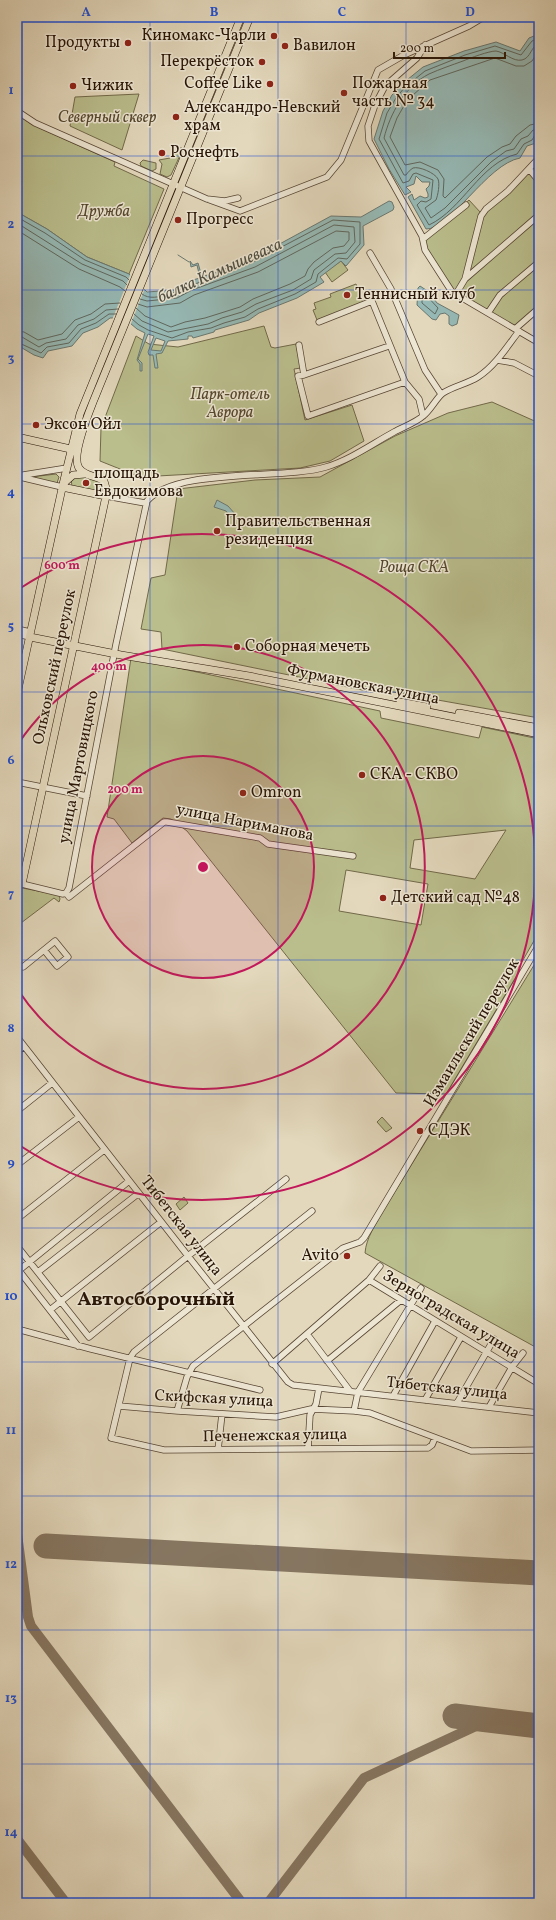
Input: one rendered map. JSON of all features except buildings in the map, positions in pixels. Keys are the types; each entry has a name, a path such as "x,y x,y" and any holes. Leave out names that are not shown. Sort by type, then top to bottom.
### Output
{"main road":[{"path":"85,474 78,465 76,450 80,414 241,17"},
{"path":"17,694 62,485 67,468 76,450 87,417 250,17"},
{"path":"17,437 76,450"},
{"path":"85,474 104,481 106,496 62,485 73,475 85,474"},
{"name":"Ольховский переулок","path":"20,884 44,787 106,496"},
{"name":"Фурмановская улица","path":"30,635 114,652 249,676 539,734"},
{"name":"Фурмановская улица","path":"114,652 255,672 539,728"}],"street":[{"path":"17,111 36,123 180,189 240,211 327,177 341,160 378,70 404,55 469,26 484,17"},
{"path":"425,45 417,58 385,86 375,105 368,126 369,141 423,239 425,250 452,292 539,343"},
{"path":"456,294 465,279 481,216 486,208 508,191 539,158"},
{"path":"529,169 539,182"},
{"path":"206,199 224,201 238,198"},
{"path":"423,239 466,205"},
{"path":"465,279 539,215"},
{"path":"370,252 391,289 425,370 442,394"},
{"path":"488,313 500,295 539,262"},
{"path":"319,322 372,301 389,346 405,382 419,399 423,416"},
{"path":"106,496 145,503 150,496 188,481 305,471 326,467 344,459 423,416 436,403 442,394 479,376 497,360 517,330 539,308"},
{"path":"298,345 304,375"},
{"path":"389,346 298,376 308,416 405,382"},
{"path":"497,360 514,363 539,376"},
{"path":"17,476 67,468"},
{"path":"17,476 62,485"},
{"name":"улица Мартовицкого","path":"66,893 69,888 114,652 145,503"},
{"name":"Фурмановская улица","path":"17,629 30,635"},
{"name":"Фурмановская улица","path":"17,634 30,635"},
{"path":"17,782 87,796"},
{"name":"улица Нариманова","path":"20,884 63,894 66,893 69,897 164,822 260,838 268,844 353,856"},
{"name":"Измаильский переулок","path":"177,1411 189,1372 193,1366 244,1328 344,1248 360,1242 364,1238 539,945"},
{"path":"17,966 23,967 44,950"},
{"name":"Тибетская улица","path":"17,1037 272,1364 283,1377 293,1385 539,1413"},
{"path":"17,1052 24,1046"},
{"path":"17,1111 52,1083"},
{"path":"17,1165 79,1117"},
{"path":"17,1219 104,1150"},
{"path":"86,1348 89,1337 188,1256 286,1179"},
{"path":"79,1346 18,1270 129,1181"},
{"path":"38,1272 139,1193"},
{"path":"119,1406 130,1358 134,1352 312,1211"},
{"path":"50,1310 161,1222"},
{"path":"17,1246 89,1337"},
{"path":"272,1364 369,1280 380,1266"},
{"name":"Зерноградская улица","path":"369,1280 539,1384"},
{"path":"354,1411 358,1392 409,1305 421,1288"},
{"path":"327,1361 401,1300"},
{"path":"392,1396 435,1321"},
{"path":"17,1329 86,1348 260,1390"},
{"path":"307,1334 350,1391"},
{"path":"425,1400 461,1337"},
{"path":"457,1403 494,1339"},
{"path":"489,1407 512,1368 523,1353"},
{"path":"308,1449 311,1409 316,1404 319,1388"},
{"name":"Скифская улица","path":"119,1406 276,1417 311,1409 354,1411 370,1413 471,1451 539,1450"},
{"name":"Печенежская улица","path":"119,1406 111,1438 164,1450 428,1448 435,1438"},
{"path":"218,1450 222,1414"}],"green space":[{"name":"Северный сквер","path":"139,94 122,150 70,126 75,97"},
{"name":"Дружба","path":"17,114 31,124 115,162 114,166 164,189 129,274 87,257 47,229 17,212"},
{"path":"179,148 182,148 182,151 171,175 167,177 160,174 162,164 159,160 170,158"},
{"path":"143,160 156,163 156,169 152,171 141,166 140,163"},
{"path":"539,161 539,308 514,328 449,288 426,254 423,236 442,224 469,200 481,213"},
{"path":"341,261 348,270 332,282 325,272"},
{"path":"356,284 363,303 317,320 313,310 316,309 314,303 331,297 330,294"},
{"name":"Парк-отель Аврора","path":"264,326 271,347 275,348 296,344 301,368 294,369 305,420 352,405 364,441 330,461 300,468 140,477 100,461 101,428 136,336 149,344 178,347"},
{"name":"Роща СКА","path":"492,402 539,423 539,718 387,691 372,692 162,649 161,632 141,629 151,578 165,575 178,489 255,480 320,477 395,436 448,413"},
{"path":"56,474 59,477 57,483 31,478 31,477"},
{"path":"79,476 99,481 101,487 97,492 72,486 71,479"},
{"path":"131,658 380,711 381,718 479,738 482,727 539,739 539,932 519,967 520,970 446,1094 396,1093 187,831 171,819 163,818 132,843 114,819 107,817","holes":["506,830 475,879 410,868 414,840","346,870 428,884 421,925 339,911"]},
{"path":"17,887 59,895 60,899 59,902 54,898 17,926"},
{"path":"539,957 539,1349 365,1253 369,1237 374,1226"},
{"path":"382,1117 392,1128 386,1132 377,1122"},
{"path":"184,1197 188,1203 180,1210 176,1204"}],"water":[{"path":"539,34 539,133 536,143 527,146 520,158 507,163 495,172 446,219 436,226 426,229 408,197 412,194 414,200 420,196 425,198 428,197 426,189 430,182 422,182 416,176 414,184 406,187 411,192 405,195 389,169 374,139 383,111 392,95 402,84 423,67 464,51 496,42 520,51 529,38"},
{"name":"балка Камышеваха","path":"389,201 392,202 394,207 393,210 363,226 364,245 346,266 341,261 320,277 324,282 297,298 259,313 249,320 193,338 192,336 188,336 188,339 168,341 162,353 156,354 158,368 155,368 153,355 149,355 148,352 154,336 148,334 138,359 142,363 142,371 140,371 140,364 137,360 145,333 137,329 124,318 110,318 98,327 83,333 72,346 48,351 43,358 34,355 17,345 17,212 47,229 87,257 129,274 147,292 174,290 189,281 200,278 197,265 191,267 190,261 193,265 198,263 202,277 252,259 331,216 361,217","holes":["156,338 165,341 161,351 151,350"]},
{"path":"420,286 429,292 437,303 459,315 457,324 452,326 449,324 449,316 445,313 440,314 436,320 432,319 417,305 418,288"},
{"path":"217,500 228,506 236,515 230,517 226,511 214,507"}],"pier":[{"path":"131,273 145,288 130,326 123,320 112,320"}],"waterway":[{"path":"178,255 189,262"}],"taxiway":[{"path":"17,1534 28,1617 31,1626 242,1903"},
{"path":"268,1903 364,1778 489,1720"},
{"path":"17,1839 66,1903"}],"runway":[{"path":"46,1546 539,1573"},
{"path":"455,1716 539,1726"}],"place":[{"name":"Киномакс-Чарли","path":"274,36"},
{"name":"Продукты","path":"128,43"},
{"name":"Вавилон","path":"285,46"},
{"name":"Перекрёсток","path":"262,62"},
{"name":"Coffee Like","path":"270,84"},
{"name":"Чижик","path":"73,86"},
{"name":"Пожарная часть № 34","path":"344,93"},
{"name":"Александро-Невский храм","path":"176,117"},
{"name":"Роснефть","path":"162,153"},
{"name":"Прогресс","path":"178,220"},
{"name":"Теннисный клуб","path":"347,295"},
{"name":"Эксон Ойл","path":"36,425"},
{"name":"площадь Евдокимова","path":"86,483"},
{"name":"Правительственная резиденция","path":"217,531"},
{"name":"Соборная мечеть","path":"237,647"},
{"name":"СКА - СКВО","path":"362,775"},
{"name":"Omron","path":"243,793"},
{"name":"Детский сад №48","path":"383,898"},
{"name":"СДЭК","path":"420,1131"},
{"name":"Avito","path":"347,1256"}],"district":[{"name":"Автосборочный","path":"156,1300"}]}
